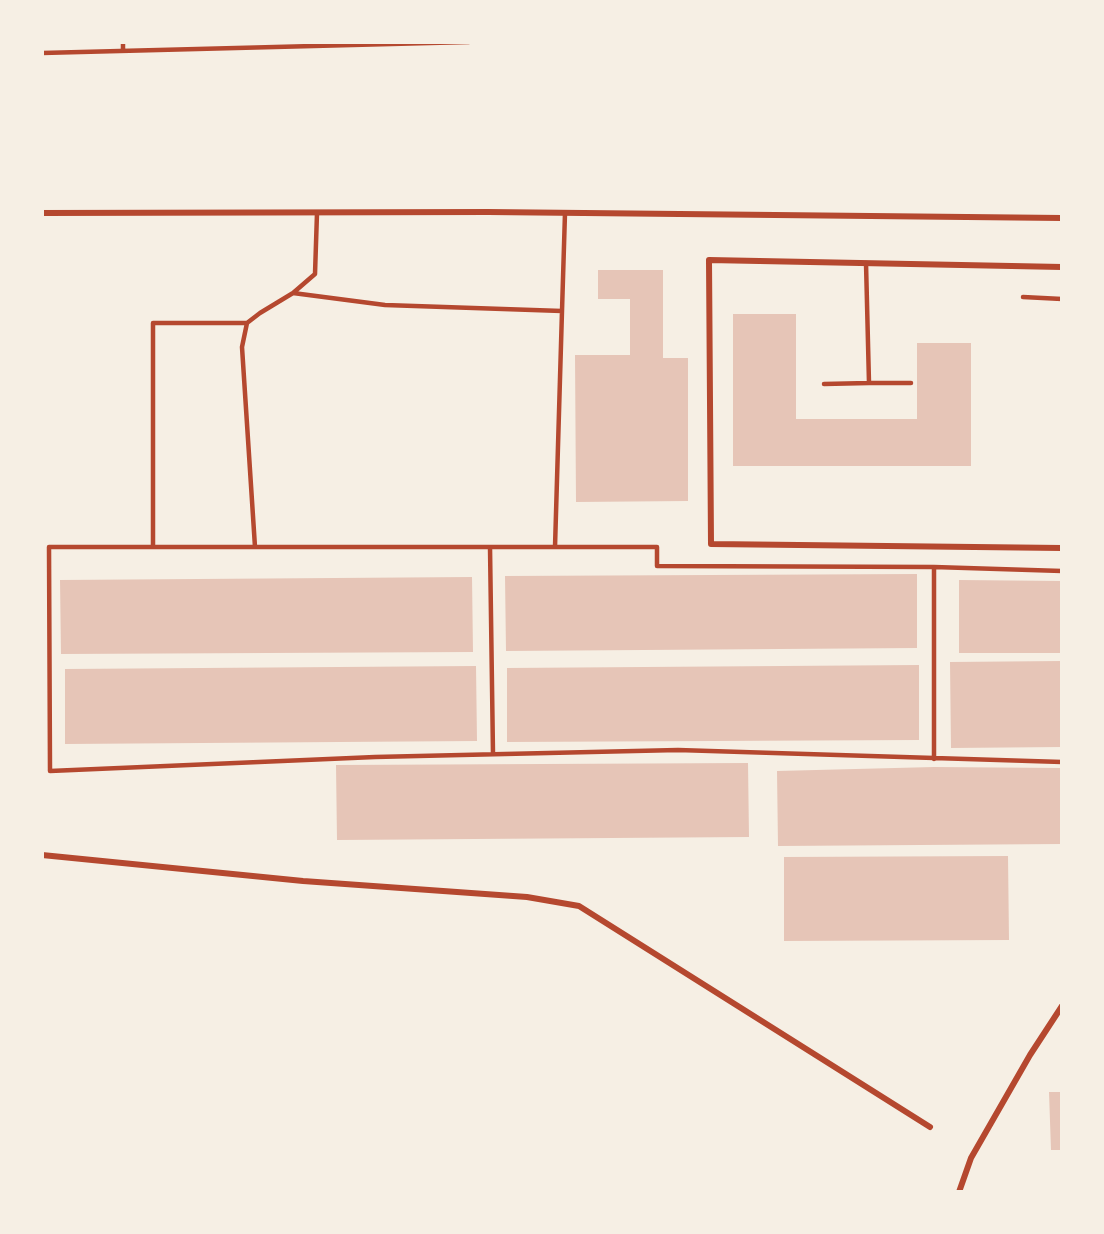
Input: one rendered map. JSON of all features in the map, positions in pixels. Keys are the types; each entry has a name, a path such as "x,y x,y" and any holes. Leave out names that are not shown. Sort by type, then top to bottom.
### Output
{"street":[{"path":"42,213 565,213 1062,218"},
{"path":"1062,267 709,260 711,544 1062,548"},
{"path":"42,855 303,881 527,897 579,906 930,1127"},
{"path":"959,1192 971,1158 1030,1055 1062,1006"}],"lane":[{"path":"123,42 123,51"},
{"path":"42,53 469,42"},
{"path":"255,547 242,379 242,347 248,323 260,312 293,294 315,274 317,213"},
{"path":"555,547 565,213"},
{"path":"866,263 868,383"},
{"path":"293,294 384,305 562,311"},
{"path":"1023,297 1062,299"},
{"path":"153,546 153,323 248,323"},
{"path":"824,384 911,383"},
{"path":"1062,571 934,567 657,566 657,547 49,547 50,771 493,754 678,750 1062,762"},
{"path":"490,547 493,754"},
{"path":"934,567 934,759"}],"building":[{"path":"598,270 663,270 663,358 688,358 688,501 576,502 575,355 630,355 630,299 598,299"},
{"path":"733,314 796,314 796,419 917,419 917,343 971,343 971,466 733,466"},
{"path":"917,574 917,648 506,651 505,576"},
{"path":"472,577 473,652 61,654 60,580"},
{"path":"959,580 1062,581 1062,653 959,653"},
{"path":"1062,661 1062,747 951,748 950,662"},
{"path":"919,665 919,740 507,742 507,668"},
{"path":"476,666 477,741 65,744 65,669"},
{"path":"748,763 749,837 337,840 336,765"},
{"path":"934,767 1062,768 1062,844 778,846 777,771"},
{"path":"1008,856 1009,940 784,941 784,857"},
{"path":"1049,1092 1062,1092 1062,1150 1051,1150"}]}
